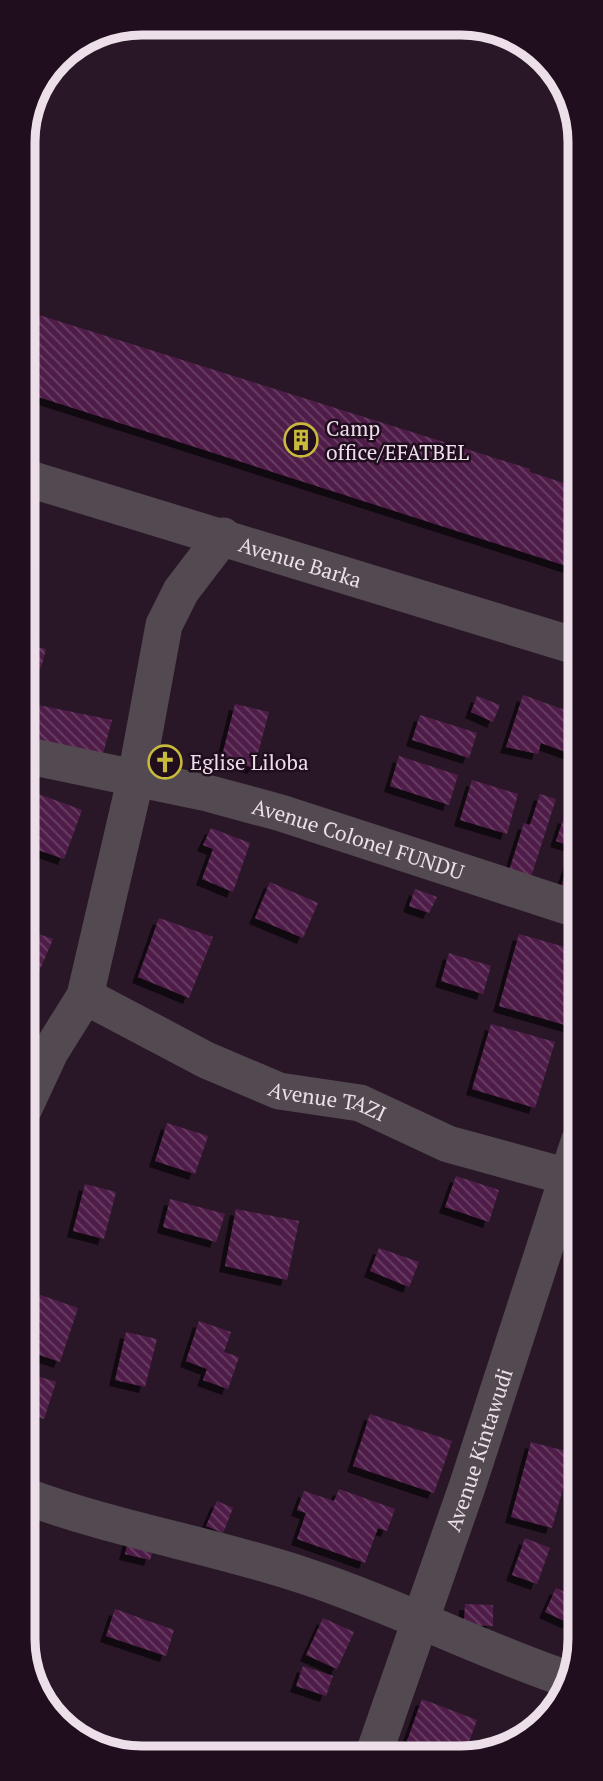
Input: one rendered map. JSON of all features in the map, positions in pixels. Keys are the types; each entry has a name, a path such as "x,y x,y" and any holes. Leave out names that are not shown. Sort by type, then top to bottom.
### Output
{"street":[{"name":"Avenue Barka","path":"35,481 568,643"},
{"path":"35,1084 50,1052 85,996 136,777 164,625 181,591 223,536"},
{"name":"Avenue Colonel FUNDU","path":"35,757 136,777 281,813 568,906"},
{"name":"Avenue TAZI","path":"85,996 206,1060 279,1091 315,1098 338,1097 360,1103 448,1144 568,1176"},
{"name":"Avenue Kintawudi","path":"377,1746 568,1195"},
{"path":"35,1500 80,1517 213,1547 307,1576 508,1659 561,1677"}],"building":[{"name":"Camp office/EFATBEL","path":"35,314 530,469 530,472 568,484 568,566 35,396"},
{"path":"35,646 46,649 41,668 35,667"},
{"path":"523,695 568,711 568,753 541,743 538,754 506,747"},
{"path":"477,696 500,705 493,722 471,712"},
{"path":"235,704 269,712 254,768 221,760"},
{"path":"38,705 112,720 100,765 35,752 35,715"},
{"path":"420,715 477,733 469,758 412,740"},
{"path":"399,756 458,775 449,805 390,786"},
{"path":"472,780 518,794 507,834 460,820"},
{"path":"35,793 82,810 64,859 35,849"},
{"path":"540,794 556,799 530,880 508,874 524,823 530,825"},
{"path":"564,817 568,819 568,845 556,841"},
{"path":"211,828 250,843 233,892 202,879 213,849 203,845"},
{"path":"568,865 568,889 561,887"},
{"path":"270,882 318,903 303,938 255,918"},
{"path":"415,889 437,897 429,913 409,906"},
{"path":"159,918 213,937 189,998 138,977"},
{"path":"35,933 53,939 35,979"},
{"path":"519,934 568,948 568,1026 499,1006"},
{"path":"449,953 491,966 483,994 441,981"},
{"path":"491,1024 555,1042 535,1108 472,1089"},
{"path":"167,1123 208,1136 195,1174 155,1161"},
{"path":"456,1176 499,1190 489,1222 445,1207"},
{"path":"85,1184 116,1192 104,1239 73,1231"},
{"path":"170,1199 225,1214 216,1242 163,1227"},
{"path":"236,1209 299,1221 287,1280 225,1266"},
{"path":"379,1248 419,1262 409,1287 370,1271"},
{"path":"35,1293 78,1308 60,1362 35,1353"},
{"path":"199,1321 231,1332 224,1352 239,1357 228,1389 203,1380 207,1369 186,1361"},
{"path":"126,1332 157,1339 145,1387 115,1380"},
{"path":"35,1375 56,1382 44,1419 35,1416"},
{"path":"370,1414 452,1441 434,1493 353,1466"},
{"path":"531,1442 568,1452 568,1471 552,1528 511,1517"},
{"path":"339,1489 395,1509 387,1531 378,1528 365,1563 297,1539 306,1513 297,1510 304,1491 334,1501"},
{"path":"217,1501 233,1508 223,1533 206,1526"},
{"path":"129,1538 155,1544 150,1560 125,1554"},
{"path":"525,1538 550,1548 537,1584 512,1575"},
{"path":"556,1588 568,1594 568,1623 545,1612"},
{"path":"465,1604 493,1605 493,1626 464,1625"},
{"path":"115,1609 174,1630 166,1656 106,1636"},
{"path":"323,1618 354,1632 337,1669 306,1655"},
{"path":"303,1666 333,1676 326,1696 296,1686"},
{"path":"422,1699 477,1720 468,1745 421,1746 407,1741"}],"place":[{"name":"Camp office/EFATBEL","path":"301,440"},
{"name":"Eglise Liloba","path":"165,762"}]}
